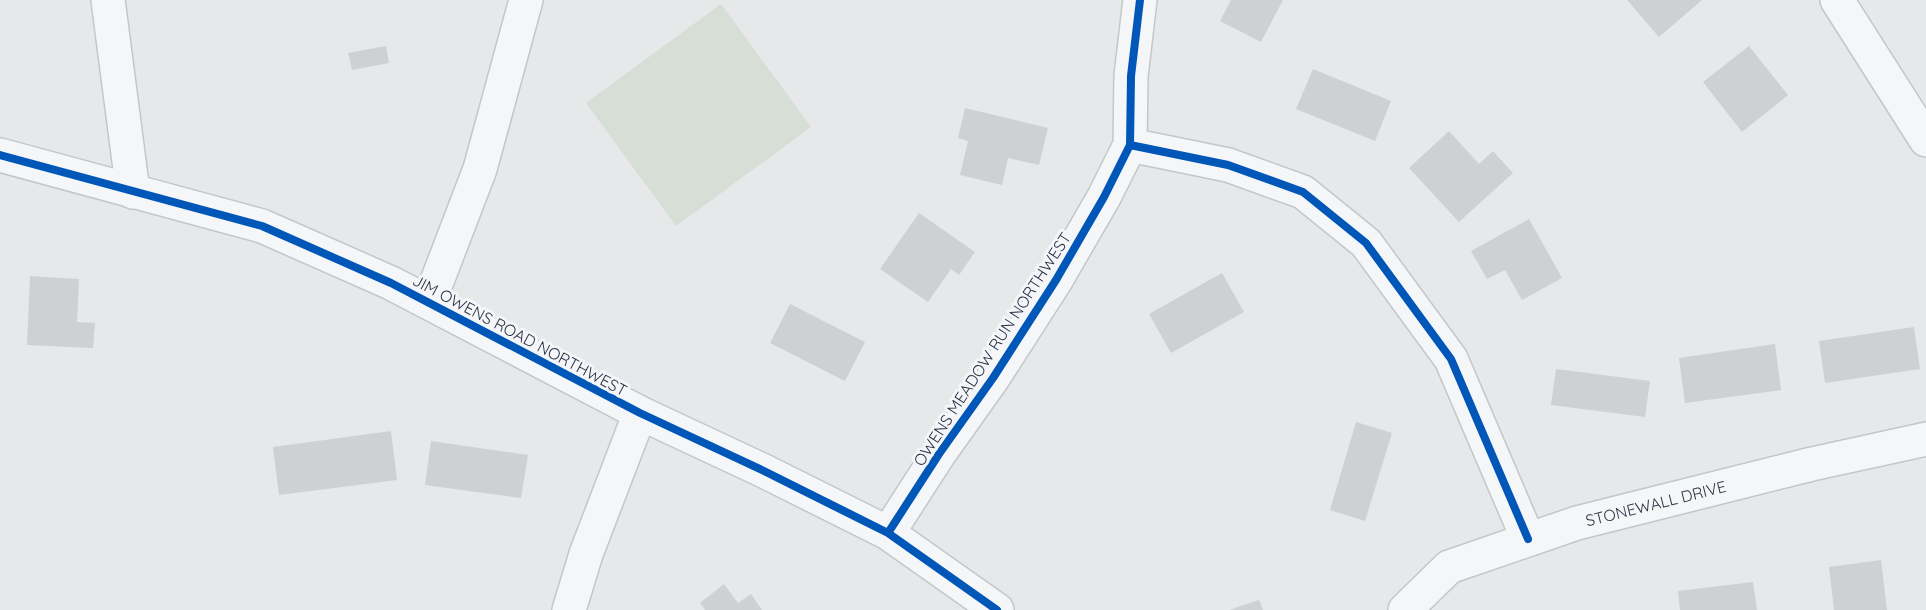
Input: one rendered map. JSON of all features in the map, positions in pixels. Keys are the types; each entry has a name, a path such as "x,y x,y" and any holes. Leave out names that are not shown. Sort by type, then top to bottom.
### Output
{"street":[{"path":"108,0 133,192"},
{"path":"429,302 480,169 526,0"},
{"name":"OWENS MEADOW RUN NORTHWEST","path":"888,533 1056,280 1104,197 1130,145 1131,76 1140,0"},
{"path":"1838,0 1916,103 1926,140"},
{"path":"1130,145 1228,165 1304,192 1366,243 1451,359 1528,539"},
{"name":"JIM OWENS ROAD NORTHWEST","path":"0,155 262,226 391,283 640,413 764,471 888,533 998,610"},
{"path":"569,610 586,554 640,413"},
{"name":"STONEWALL DRIVE","path":"1405,610 1449,567 1576,523 1812,464 1926,439"}],"shaded area":[{"path":"721,4 811,127 676,226 586,103"}],"building":[{"path":"1231,0 1283,0 1261,42 1220,21"},
{"path":"1627,0 1702,0 1659,37"},
{"path":"386,46 389,63 352,70 348,53"},
{"path":"1749,46 1788,95 1742,132 1703,82"},
{"path":"1313,69 1391,101 1375,141 1296,109"},
{"path":"965,108 1048,128 1039,165 1008,158 1002,185 960,175 968,141 958,138"},
{"path":"1449,131 1479,164 1493,151 1513,173 1459,222 1409,168"},
{"path":"919,213 975,252 959,275 951,269 928,302 880,269"},
{"path":"1529,219 1562,278 1522,300 1505,270 1487,279 1471,251"},
{"path":"1222,273 1244,312 1171,353 1149,314"},
{"path":"30,276 79,279 77,322 95,323 93,348 27,345"},
{"path":"790,304 865,342 845,381 770,343"},
{"path":"1914,327 1920,369 1825,383 1819,341"},
{"path":"1775,344 1781,390 1685,403 1679,358"},
{"path":"1556,369 1650,381 1645,417 1551,405"},
{"path":"1356,422 1392,433 1365,521 1330,510"},
{"path":"391,431 397,480 279,495 273,447"},
{"path":"431,441 528,455 521,498 425,485"},
{"path":"1881,560 1887,610 1834,610 1829,567"},
{"path":"1753,582 1757,610 1680,610 1678,591"},
{"path":"724,584 738,603 751,594 762,610 705,610 700,603"},
{"path":"1259,600 1263,610 1229,610"}],"cycle path":[{"path":"888,533 1056,280 1104,197 1130,145 1131,76 1140,0"},
{"path":"1130,145 1228,165 1303,192 1366,243 1451,359 1528,539"},
{"path":"0,155 262,226 391,283 640,413 764,471 888,533 997,610"}]}
